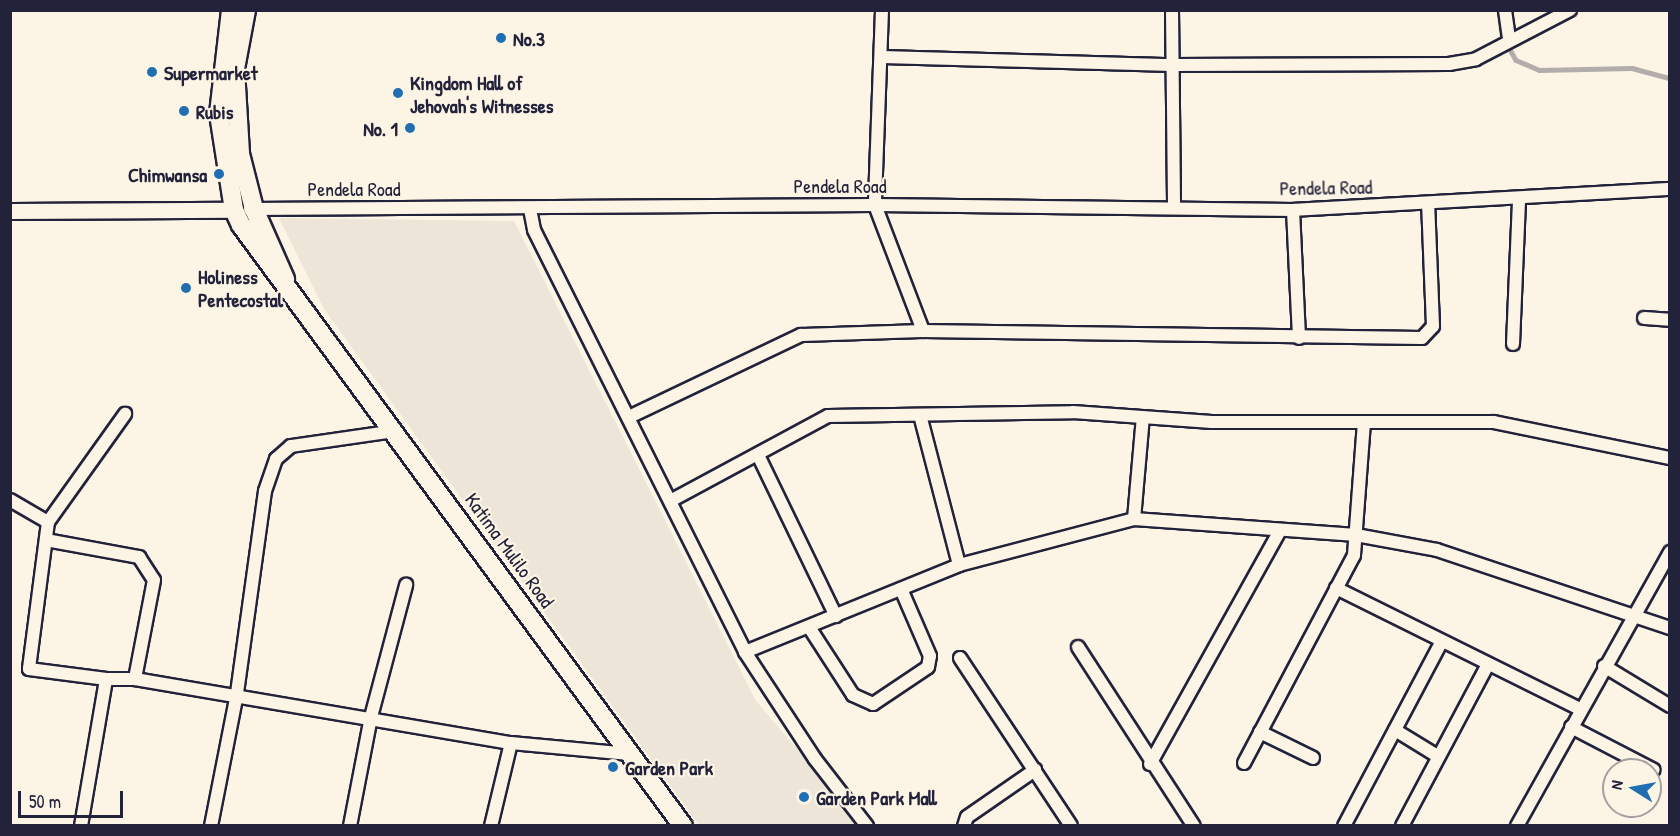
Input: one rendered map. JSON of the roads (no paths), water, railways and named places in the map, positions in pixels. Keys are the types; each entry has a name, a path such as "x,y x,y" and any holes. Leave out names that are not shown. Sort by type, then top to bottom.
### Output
{"main road":[{"name":"Katima Mulilo Road","path":"231,10 219,114 234,210 297,305 395,431 683,825"},
{"name":"Katima Mulilo Road","path":"246,10 234,113 254,209 297,305"}],"street":[{"path":"882,10 875,205 923,331"},
{"path":"1172,10 1174,208"},
{"path":"1505,10 1509,38"},
{"path":"882,57 1173,65 1449,64 1476,59 1509,38 1570,10"},
{"name":"Pendela Road","path":"10,211 875,205 1293,210 1670,189"},
{"path":"1514,344 1519,199"},
{"path":"629,417 801,335 923,331 1299,338 1431,334 1428,204"},
{"path":"530,209 534,230 672,500 745,652 815,759 867,825"},
{"path":"1293,210 1299,338"},
{"path":"1644,318 1670,320"},
{"path":"672,500 828,416 1073,412 1143,417 1364,422 1494,422 1670,458"},
{"path":"125,414 48,522 29,669 106,679 135,679 237,693 511,743 629,754"},
{"path":"920,415 959,565"},
{"path":"1134,519 1143,417"},
{"path":"1244,763 1354,555 1364,422"},
{"path":"211,825 237,693 265,491 276,459 291,446 395,431"},
{"path":"758,455 836,616"},
{"path":"10,500 48,522"},
{"path":"745,652 959,565 1134,519 1356,535 1437,550 1630,618 1670,628"},
{"path":"1150,764 1280,530"},
{"path":"46,540 139,557 154,580 135,679"},
{"path":"1517,825 1630,618 1668,558"},
{"path":"350,825 371,717 406,585"},
{"path":"1336,588 1580,709"},
{"path":"809,627 854,695 873,704 928,667 930,656 901,589"},
{"path":"1344,825 1442,641"},
{"path":"1078,647 1150,764 1194,825"},
{"path":"960,658 1071,825"},
{"path":"1402,825 1436,755 1488,664"},
{"path":"1604,666 1670,706"},
{"path":"81,825 106,679"},
{"path":"1571,727 1631,758"},
{"path":"1395,730 1436,755"},
{"path":"1260,732 1313,758"},
{"path":"491,825 511,743"},
{"path":"964,825 967,817 1035,770"}],"waterway":[{"path":"1499,10 1502,34"},
{"path":"1507,44 1516,60 1539,70 1632,68 1670,78"}],"place":[{"name":"No.3","path":"501,38"},
{"name":"Supermarket","path":"152,72"},
{"name":"Kingdom Hall of Jehovah's Witnesses","path":"398,93"},
{"name":"Rubis","path":"184,111"},
{"name":"No. 1","path":"410,128"},
{"name":"Chimwansa","path":"219,174"},
{"name":"Holiness Pentecostal","path":"186,288"},
{"name":"Garden Park","path":"613,767"},
{"name":"Garden Park Mall","path":"804,797"}]}
